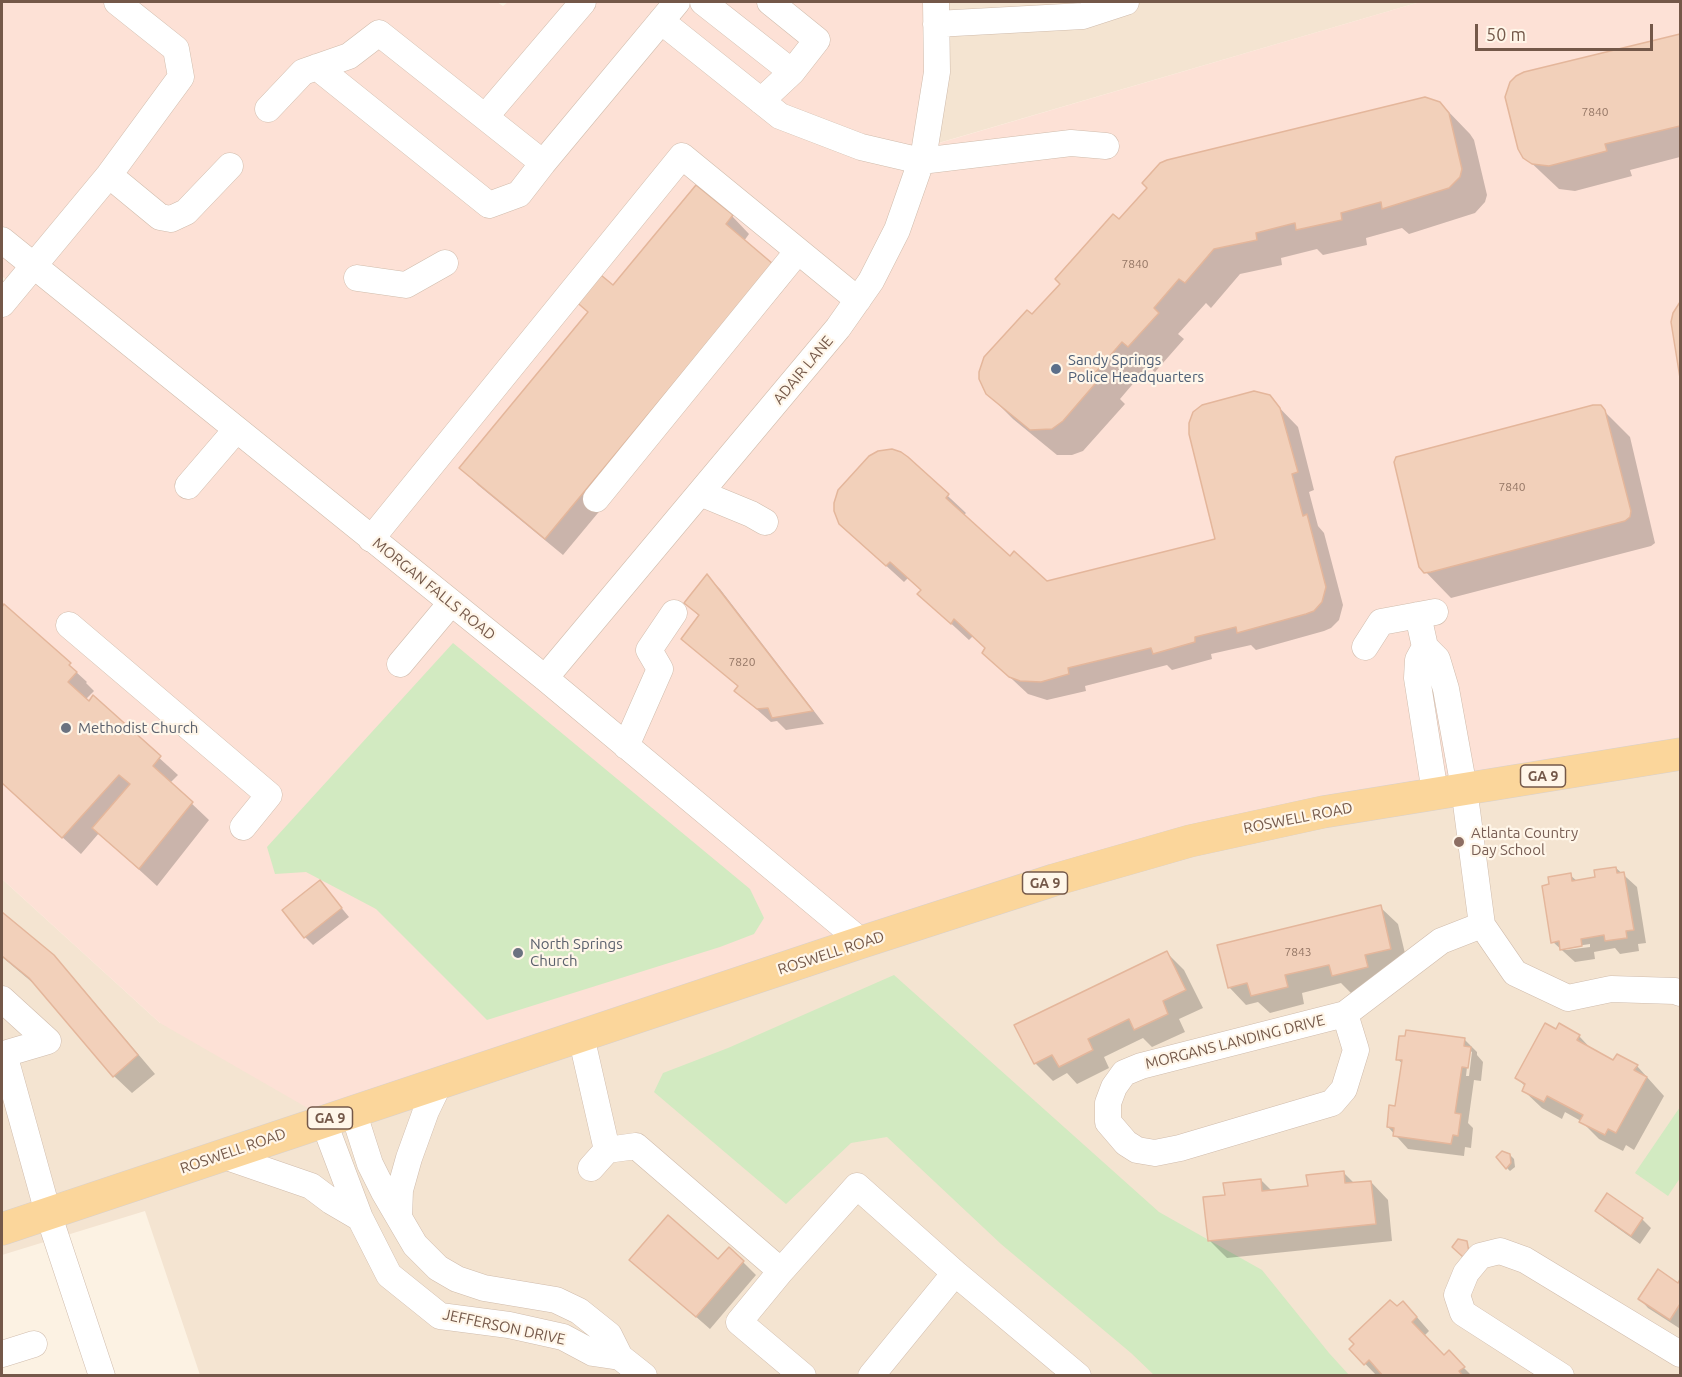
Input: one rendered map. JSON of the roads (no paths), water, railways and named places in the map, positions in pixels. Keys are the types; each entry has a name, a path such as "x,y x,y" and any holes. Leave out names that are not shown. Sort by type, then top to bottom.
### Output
{"main road":[{"name":"ROSWELL ROAD","path":"2,1229 862,942 1054,880 1190,841 1323,812 1680,754"}],"street":[{"path":"2,304 109,175 181,76 176,49 117,2"},
{"path":"485,117 583,2"},
{"path":"703,2 792,72"},
{"path":"761,101 792,72 818,40 770,2"},
{"path":"936,13 1083,16 1126,2"},
{"path":"317,67 489,205 519,194 669,11 713,63 780,116 861,147 921,161 1071,143 1106,146"},
{"name":"ADAIR LANE","path":"544,678 838,328 871,281 897,230 921,161 937,72 936,13"},
{"path":"713,63 739,31"},
{"path":"268,109 303,72 349,56 379,33 543,163"},
{"path":"371,539 682,156 858,300"},
{"path":"109,175 160,217 171,219 186,212 230,166"},
{"name":"MORGAN FALLS ROAD","path":"2,240 544,678 862,942"},
{"path":"596,499 798,251"},
{"path":"357,278 406,285 445,263"},
{"path":"188,486 236,430"},
{"path":"700,493 765,522"},
{"path":"400,664 452,603"},
{"path":"626,746 660,669 649,650 674,613"},
{"path":"1365,647 1381,622 1427,613 1425,647 1437,658 1443,676 1449,790 1482,926 1515,973 1568,998 1611,989 1680,993"},
{"path":"69,625 269,795 243,827"},
{"name":"MORGANS LANDING DRIVE","path":"1345,1014 1356,1050 1344,1089 1332,1103 1180,1148 1155,1153 1137,1150 1126,1143 1108,1122 1108,1103 1114,1087 1124,1073 1141,1066 1345,1014 1441,941 1482,926"},
{"path":"2,999 48,1041 3,1055 48,1213 102,1376"},
{"path":"581,1036 599,1159 636,1146 781,1271"},
{"path":"399,1218 400,1190 409,1158 426,1111 440,1082"},
{"name":"JEFFERSON DRIVE","path":"353,1111 370,1164 399,1218 415,1245 438,1268 457,1279 484,1288 556,1300 579,1311 609,1335 627,1368"},
{"name":"JEFFERSON DRIVE","path":"323,1120 360,1218 389,1275 440,1316 509,1325 563,1337 627,1368"},
{"path":"220,1155 311,1186 360,1218"},
{"path":"803,1376 739,1322 857,1186 955,1273 1078,1376"},
{"path":"1561,1376 1463,1314 1457,1295 1466,1273 1480,1256 1500,1251 1525,1260 1680,1354"},
{"path":"871,1376 955,1273"},
{"path":"2,1354 34,1344"}],"place":[{"name":"Sandy Springs Police Headquarters","path":"1056,369"},
{"name":"Methodist Church","path":"66,728"},
{"name":"Atlanta Country Day School","path":"1459,842"},
{"name":"North Springs Church","path":"518,953"}]}
